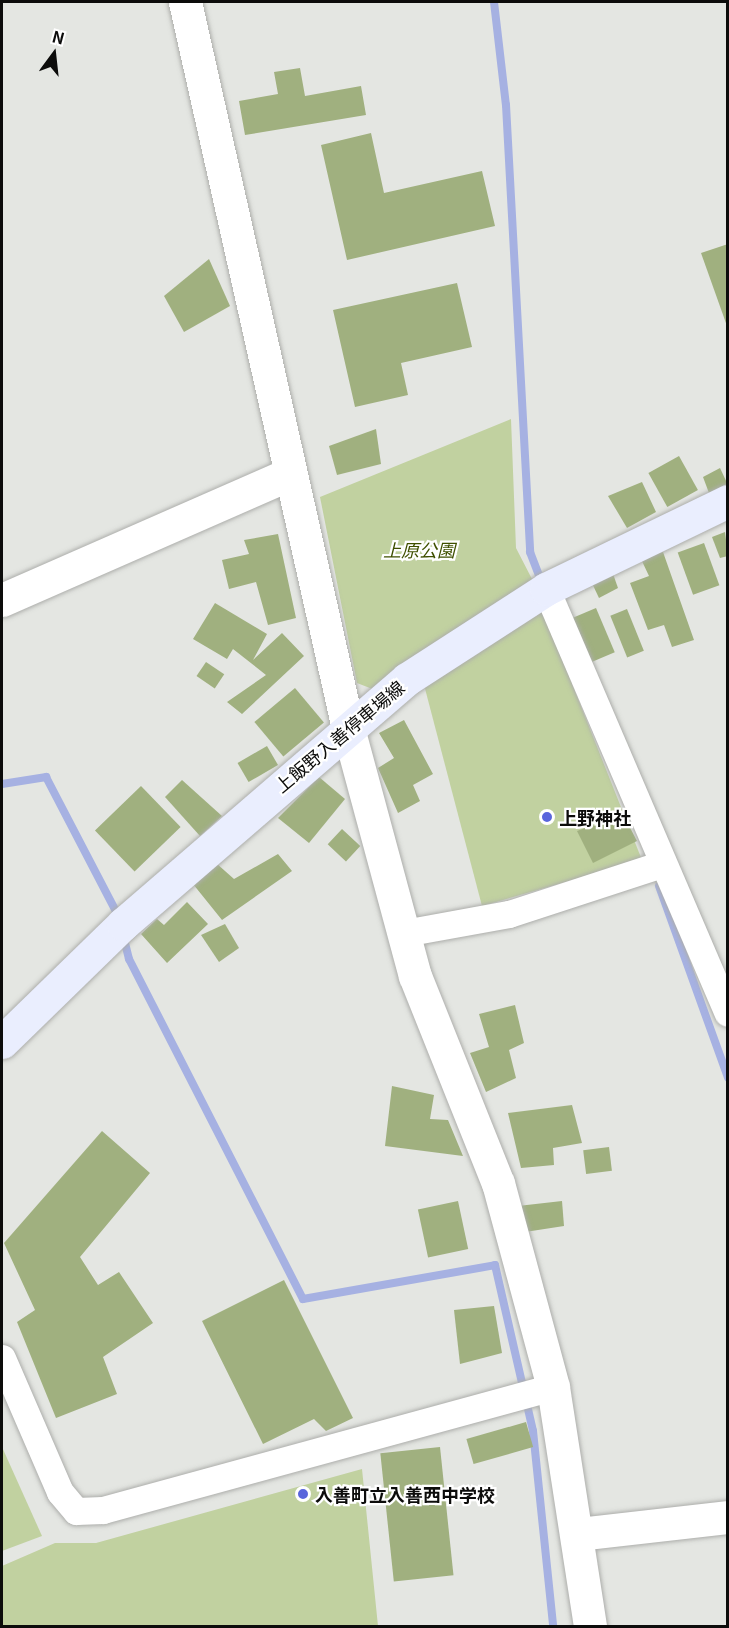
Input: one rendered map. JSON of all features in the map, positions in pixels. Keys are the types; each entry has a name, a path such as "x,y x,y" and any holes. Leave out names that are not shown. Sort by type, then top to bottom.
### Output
{"main road":[{"name":"上飯野入善停車場線","path":"2,1042 123,924 407,679 546,589 728,501"}],"street":[{"path":"185,2 348,728 416,976 498,1183 553,1387 578,1534 590,1626"},
{"path":"2,600 290,474"},
{"path":"546,589 728,1012"},
{"path":"404,933 510,914 663,864"},
{"path":"2,1358 60,1492 76,1511 103,1510 553,1387"},
{"path":"578,1534 728,1517"}],"green space":[{"name":"上原公園","path":"511,419 516,548 533,581 375,690 357,683 320,497"},
{"path":"540,603 642,860 482,906 423,681"},
{"path":"2,1447 42,1536 2,1551"},
{"name":"入善町立入善西中学校","path":"362,1469 378,1626 2,1626 2,1566 55,1543 96,1543"}],"building":[{"path":"300,68 305,96 361,86 366,115 245,135 239,101 278,94 274,72"},
{"path":"371,133 384,193 482,171 495,226 347,260 321,145"},
{"path":"728,244 728,326 727,326 701,253"},
{"path":"209,259 230,306 184,332 164,296"},
{"path":"457,283 472,347 401,363 408,395 355,407 333,310"},
{"path":"376,429 381,464 337,475 329,446"},
{"path":"679,456 698,490 667,507 648,473"},
{"path":"720,468 728,485 709,493 703,477"},
{"path":"642,482 656,512 627,528 608,496"},
{"path":"725,532 728,556 720,558 712,537"},
{"path":"278,534 296,618 268,625 256,582 229,589 222,560 249,554 244,540"},
{"path":"704,543 719,585 693,595 678,553"},
{"path":"663,552 694,640 672,647 664,625 648,630 630,583 649,576 640,557"},
{"path":"612,571 618,588 599,598 590,579"},
{"path":"215,603 267,634 253,660 282,633 304,656 242,714 227,702 266,675 233,649 227,659 193,639"},
{"path":"596,608 615,652 590,663 571,619"},
{"path":"627,609 644,651 627,657 610,616"},
{"path":"206,662 224,674 215,688 196,676"},
{"path":"295,688 324,722 283,757 254,722"},
{"path":"404,720 433,774 413,785 420,801 398,813 378,768 394,758 379,733"},
{"path":"267,746 278,765 249,782 238,763"},
{"path":"319,777 345,799 309,843 278,818"},
{"path":"182,780 222,816 200,836 165,797"},
{"path":"141,786 181,827 135,871 95,830"},
{"path":"623,814 637,841 593,863 577,831"},
{"path":"342,829 360,846 346,861 328,844"},
{"path":"278,854 292,871 222,920 193,884 216,863 234,879"},
{"path":"187,902 208,924 167,963 141,934 157,919 164,925"},
{"path":"225,924 239,948 219,962 201,935"},
{"path":"515,1005 524,1043 509,1050 516,1078 486,1092 470,1053 489,1047 479,1014"},
{"path":"392,1086 434,1095 430,1119 448,1120 463,1156 385,1146"},
{"path":"572,1105 582,1143 553,1148 554,1165 521,1168 508,1113"},
{"path":"102,1131 150,1173 80,1257 98,1285 119,1272 153,1323 103,1357 117,1394 56,1418 17,1322 35,1310 4,1243"},
{"path":"609,1147 612,1171 586,1174 583,1150"},
{"path":"458,1201 468,1249 428,1257 418,1210"},
{"path":"562,1201 564,1226 525,1232 518,1206"},
{"path":"284,1280 353,1418 326,1431 314,1419 263,1444 202,1321"},
{"path":"494,1306 502,1353 460,1364 454,1310"},
{"path":"526,1422 533,1447 474,1464 466,1439"},
{"path":"440,1447 453,1575 394,1582 380,1453"}],"waterway":[{"path":"494,2 506,105 530,552 542,583"},
{"path":"2,784 46,777 119,917"},
{"path":"659,886 728,1078"},
{"path":"123,935 129,959 303,1299 495,1265 533,1431 553,1626"}],"place":[{"name":"上野神社","path":"547,817"},
{"name":"入善町立入善西中学校","path":"303,1494"}]}
